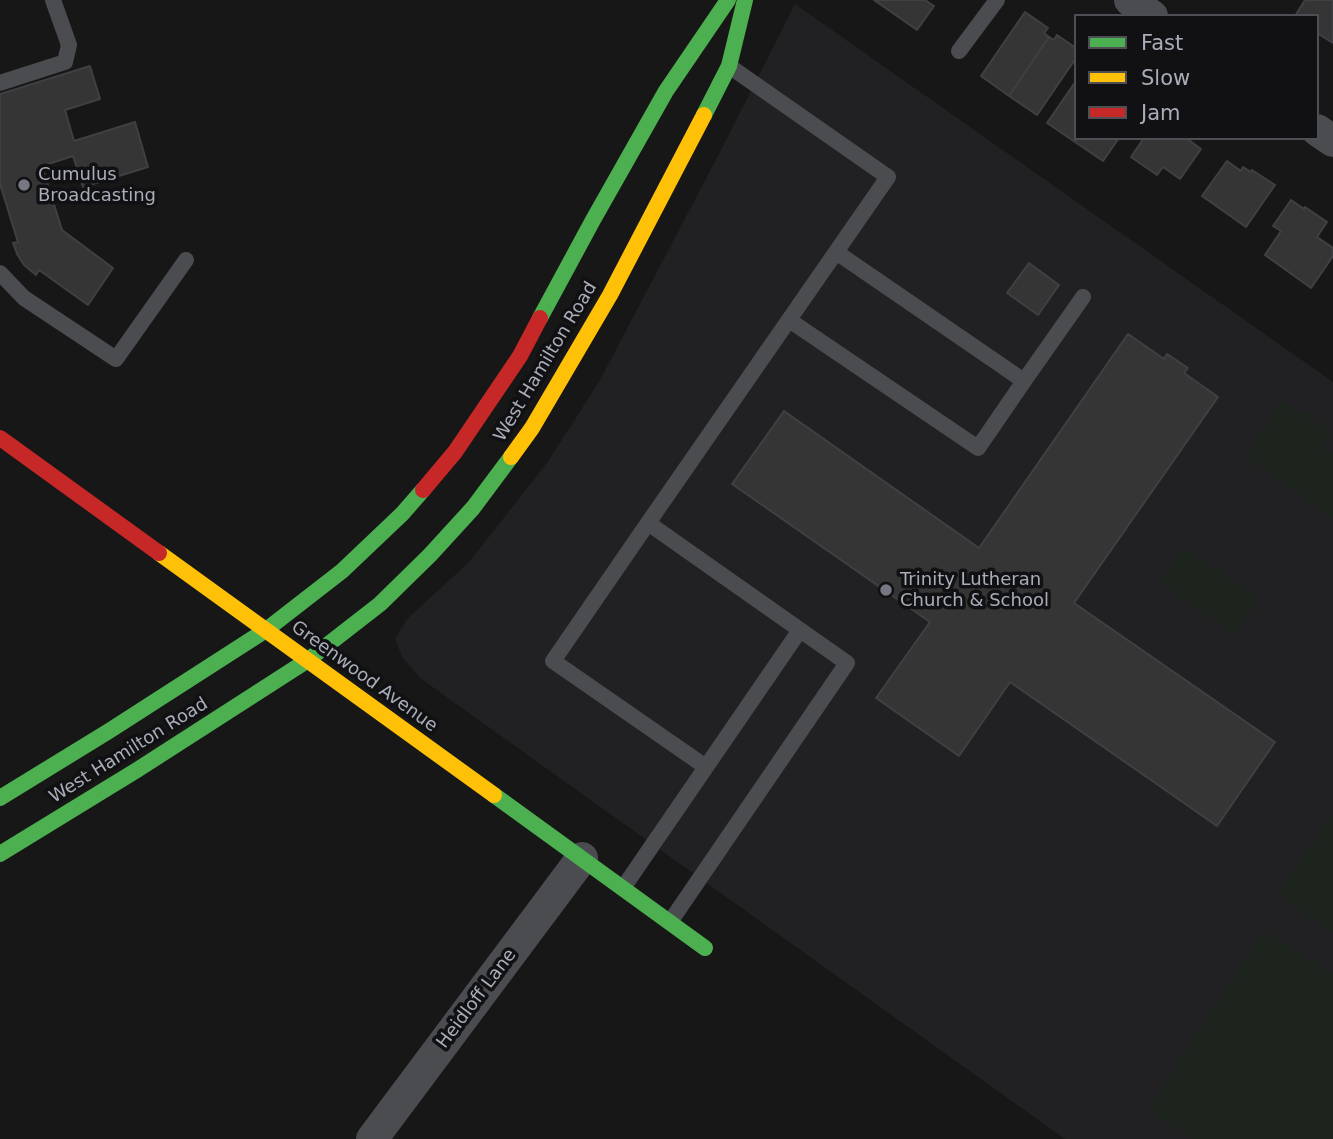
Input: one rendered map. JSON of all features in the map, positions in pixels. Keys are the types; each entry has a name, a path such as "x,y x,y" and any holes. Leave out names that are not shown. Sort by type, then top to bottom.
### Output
{"main road":[{"name":"West Hamilton Road","path":"0,798 267,630 341,571 402,514 455,452 520,356 666,91 728,0"},
{"name":"West Hamilton Road","path":"0,855 308,660 380,604 473,508 532,428 610,295 729,66 745,0"},
{"name":"Greenwood Avenue","path":"0,438 705,948"}],"street":[{"path":"1129,0 1149,14"},
{"name":"Heidloff Lane","path":"372,1139 582,858"}],"lane":[{"path":"0,83 65,62 69,45 53,0"},
{"path":"959,51 997,0"},
{"path":"706,767 553,661 888,177 729,66"},
{"path":"836,252 1024,381"},
{"path":"0,273 24,298 116,359 186,260"},
{"path":"789,320 978,448 1083,297"},
{"path":"648,523 847,663 670,922"},
{"path":"623,888 800,631"}],"shaded area":[{"name":"Trinity Lutheran Church & School","path":"795,4 1333,382 1333,1139 1065,1139 420,678 402,657 395,638 407,619 470,561 549,460 600,380"},
{"path":"1282,402 1298,413 1301,411 1333,433 1323,447 1333,455 1333,518 1246,457"},
{"path":"1183,547 1260,598 1235,635 1159,582"},
{"path":"1333,816 1333,933 1277,893"},
{"path":"1265,931 1333,975 1333,1139 1192,1139 1148,1110"}],"building":[{"path":"874,0 925,0 934,6 917,30"},
{"path":"1305,0 1333,0 1333,43 1319,34 1319,14 1296,14"},
{"path":"1025,12 1048,28 1044,33 1049,37 1009,96 981,76"},
{"path":"1057,35 1074,47 1074,61 1037,115 1009,96 1049,37 1054,40"},
{"name":"Cumulus Broadcasting","path":"90,66 100,99 65,110 74,141 135,122 148,167 83,187 73,156 42,166 62,230 113,268 88,305 39,270 36,275 24,265 17,254 13,243 18,242 0,184 0,94"},
{"path":"1074,84 1074,140 1076,140 1075,142 1047,123"},
{"path":"1076,140 1118,140 1103,161 1075,142"},
{"path":"1143,140 1189,140 1201,149 1180,179 1163,167 1157,175 1131,157"},
{"path":"1227,161 1241,171 1243,167 1251,172 1252,170 1275,185 1246,227 1202,196"},
{"path":"1291,200 1327,222 1317,237 1333,248 1333,256 1311,288 1265,255 1281,231 1273,226"},
{"path":"1029,263 1059,285 1038,315 1007,293"},
{"path":"1128,334 1164,359 1167,354 1188,368 1184,373 1218,397 1074,603 1275,742 1217,826 1010,682 959,756 876,698 930,622 732,484 784,411 979,548"}],"traffic: fast":[{"path":"540,318 666,91 728,0"},
{"path":"704,115 729,66 745,0"},
{"path":"0,854 308,660 380,604 430,555 473,508 511,457"},
{"path":"0,798 266,630 342,571 402,514 423,490"},
{"path":"494,795 705,948"}],"traffic: slow":[{"path":"511,457 532,428 610,295 704,115"},
{"path":"159,553 494,795"}],"traffic: jam":[{"path":"423,490 455,452 520,356 540,318"},
{"path":"0,438 159,553"}],"place":[{"name":"Cumulus Broadcasting","path":"24,185"},
{"name":"Trinity Lutheran Church & School","path":"886,590"}]}
